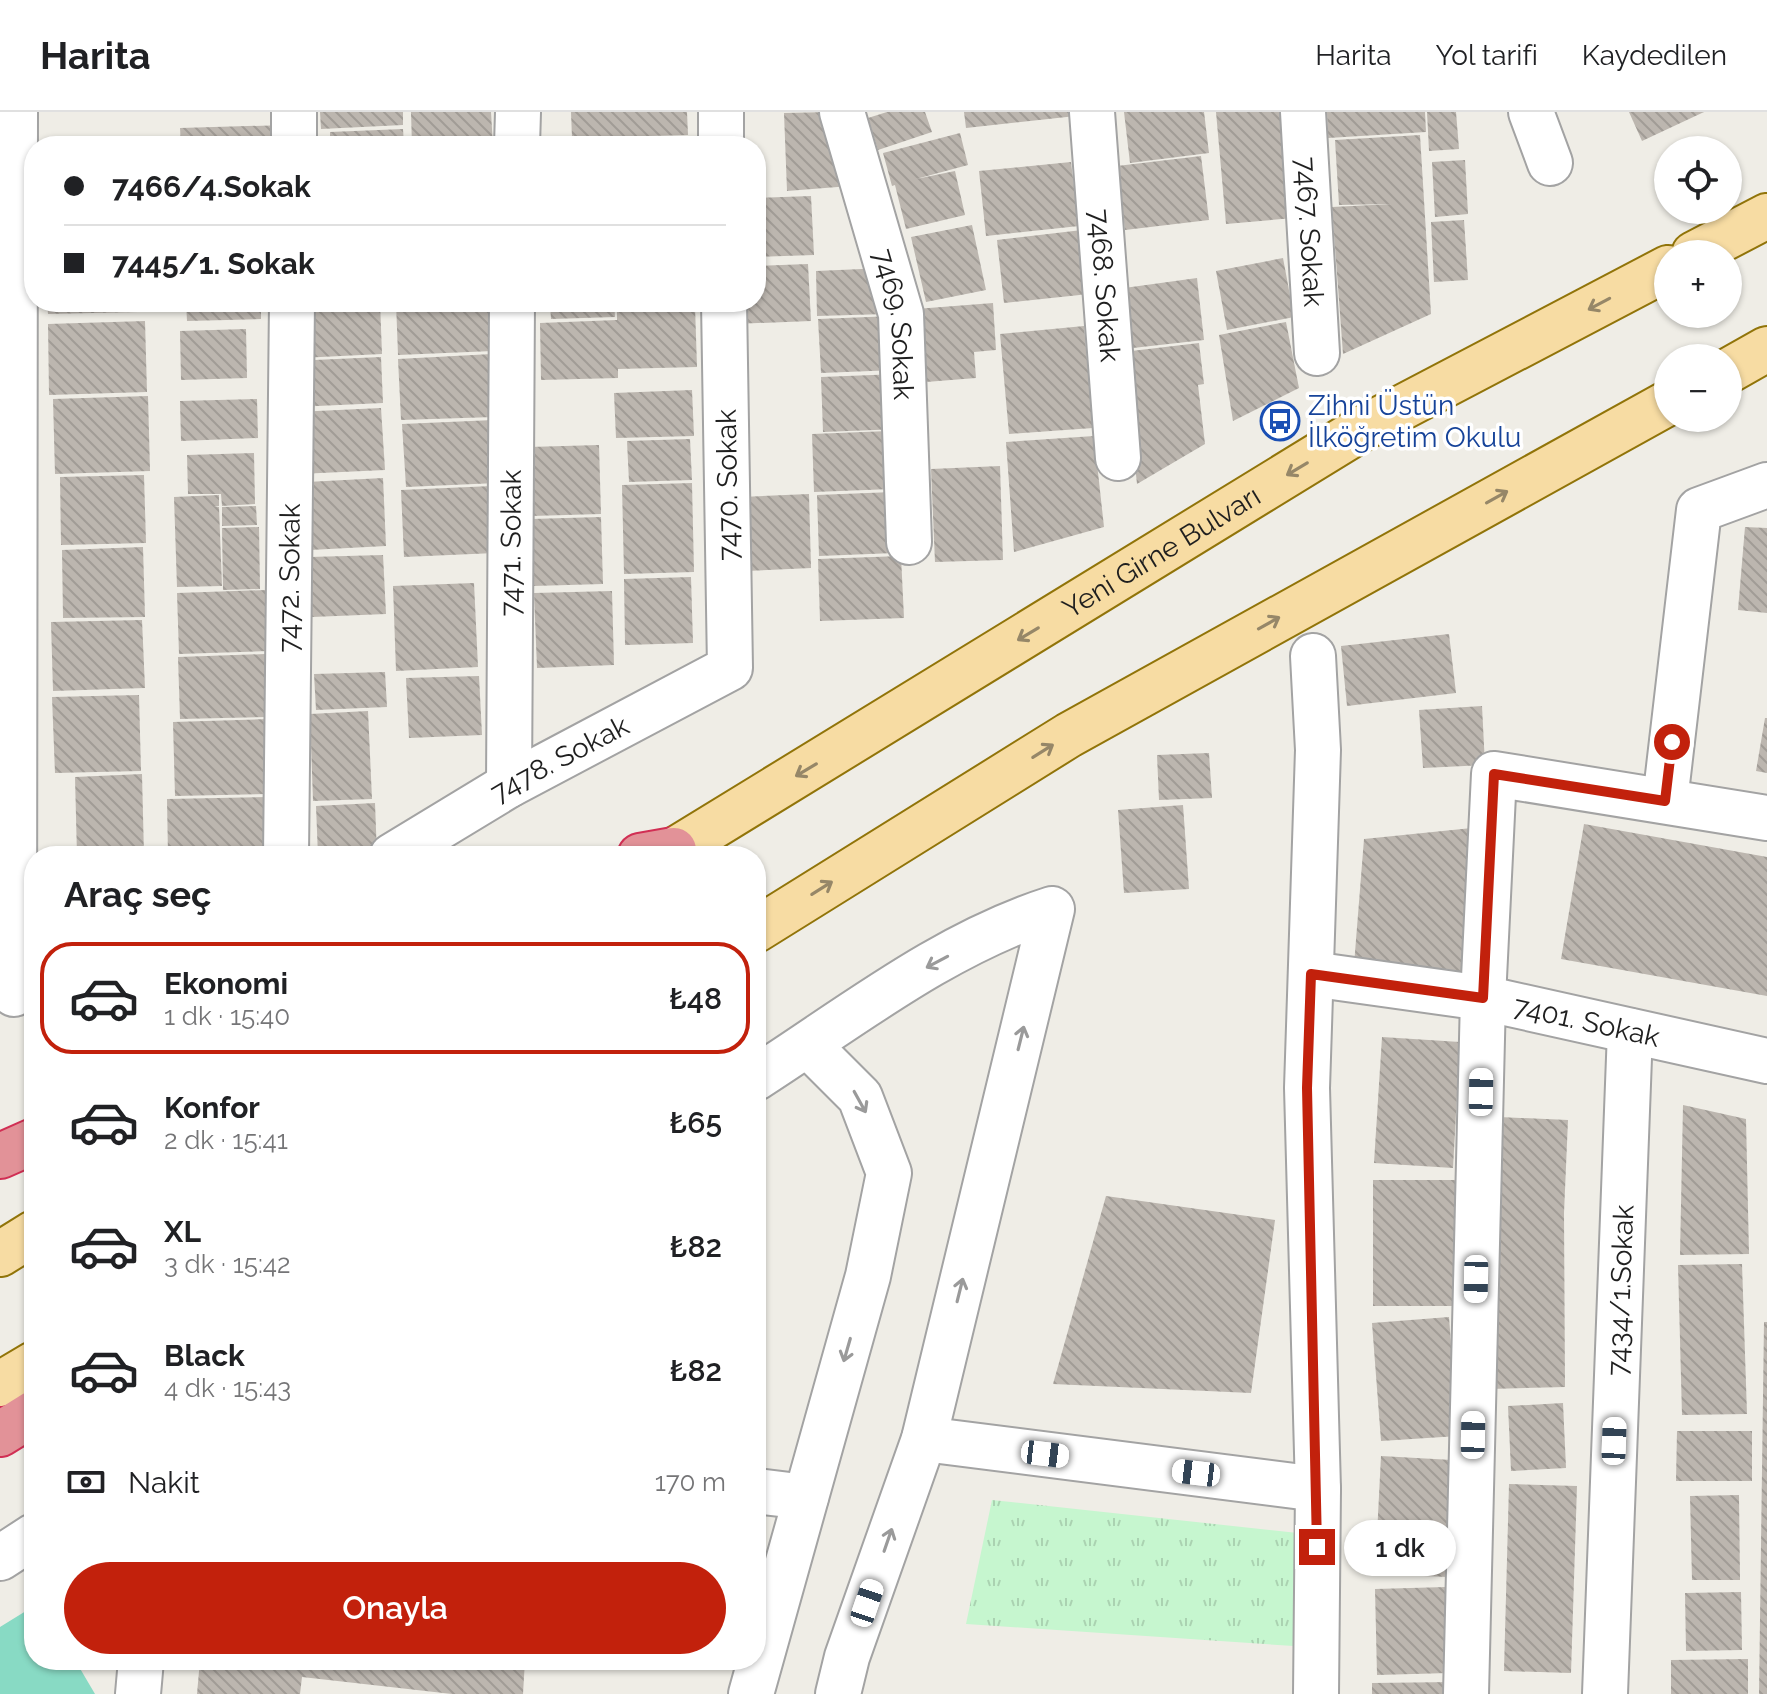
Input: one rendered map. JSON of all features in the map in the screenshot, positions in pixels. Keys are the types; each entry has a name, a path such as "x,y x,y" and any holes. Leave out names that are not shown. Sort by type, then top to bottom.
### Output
{"highway":[{"path":"0,1156 24,1145"},
{"path":"0,1434 24,1419"}],"main road":[{"path":"1721,240 1767,216"},
{"name":"Yeni Girne Bulvarı","path":"673,846 1363,428 1654,275"},
{"path":"1742,363 1767,349"},
{"path":"766,924 1069,735 1654,411"},
{"path":"0,1254 24,1239"},
{"path":"0,1384 24,1370"}],"street":[{"path":"15,112 8,172 16,994"},
{"path":"294,112 294,136"},
{"path":"517,136 518,112"},
{"path":"721,112 721,136"},
{"name":"7469. Sokak","path":"842,112 901,314 909,542"},
{"name":"7468. Sokak","path":"1092,112 1118,458"},
{"name":"7467. Sokak","path":"1303,112 1317,353"},
{"path":"1531,112 1550,163"},
{"name":"7472. Sokak","path":"286,846 292,312"},
{"name":"7471. Sokak","path":"509,785 512,312"},
{"name":"7470. Sokak","path":"724,312 730,668"},
{"path":"1665,801 1699,510 1767,485"},
{"path":"1313,656 1318,750 1307,1088 1318,1489 1316,1694"},
{"name":"7478. Sokak","path":"408,846 509,785 730,668"},
{"path":"1466,1694 1483,998 1494,774 1767,818"},
{"path":"766,1072 894,985 1014,921 1052,909 924,1439 847,1657 838,1694"},
{"name":"7401. Sokak","path":"1311,974 1483,998 1767,1061"},
{"name":"7434/1.Sokak","path":"1605,1694 1630,1031"},
{"path":"766,1640 868,1276 889,1173 860,1097 808,1045"},
{"path":"924,1439 1318,1489"},
{"path":"766,1492 806,1497"},
{"path":"0,1558 24,1542"},
{"path":"138,1694 140,1670"},
{"path":"751,1694 758,1670"}],"green space":[{"path":"992,1500 1307,1534 1309,1647 966,1624"},
{"path":"24,1612 24,1670 81,1670 95,1694 0,1694 0,1627"}],"building":[{"path":"320,112 403,112 403,125 321,129"},
{"path":"411,112 491,112 492,136 412,136"},
{"path":"571,112 687,112 688,135 572,136"},
{"path":"831,112 850,186 787,191 784,113"},
{"path":"887,112 925,112 932,132 878,150 868,118"},
{"path":"964,112 1084,112 1085,115 966,128"},
{"path":"1124,112 1204,112 1209,153 1130,163"},
{"path":"1216,112 1285,112 1294,218 1226,224"},
{"path":"1327,112 1425,112 1426,132 1328,138"},
{"path":"1427,112 1456,112 1459,149 1429,151"},
{"path":"1629,112 1704,112 1642,141"},
{"path":"287,125 287,136 180,136 180,128"},
{"path":"403,129 403,136 330,136 330,132"},
{"path":"960,133 968,165 916,179 955,171 965,215 906,229 883,153"},
{"path":"1420,135 1431,314 1343,354 1332,207 1392,204 1339,205 1335,140"},
{"path":"1201,156 1209,220 1125,230 1117,166"},
{"path":"1465,160 1468,214 1435,217 1432,162"},
{"path":"1071,162 1079,226 986,236 979,171"},
{"path":"811,196 814,255 766,257 766,198"},
{"path":"1464,220 1468,280 1434,282 1431,222"},
{"path":"972,225 986,290 926,302 911,237"},
{"path":"1082,230 1089,294 1004,303 997,240"},
{"path":"1283,258 1294,317 1227,330 1216,271"},
{"path":"808,264 811,321 734,324 733,312 766,312 766,266"},
{"path":"885,268 887,314 817,316 816,271"},
{"path":"1197,278 1204,340 1124,349 1117,289"},
{"path":"993,303 996,350 974,352 976,378 926,382 916,309"},
{"path":"48,312 138,312 48,314"},
{"path":"187,312 261,312 261,319 187,321"},
{"path":"298,312 380,312 382,354 300,358"},
{"path":"396,312 491,312 493,351 398,355"},
{"path":"551,312 615,312 615,317 551,319"},
{"path":"617,312 695,312 697,367 618,369 618,378 541,380 540,323 617,320"},
{"path":"894,316 896,370 821,373 818,319"},
{"path":"145,321 147,392 49,395 48,324"},
{"path":"1286,322 1299,388 1233,421 1219,335"},
{"path":"1084,326 1093,428 1009,434 1000,334"},
{"path":"246,329 247,378 181,380 180,331"},
{"path":"1199,343 1204,384 1198,385 1205,444 1137,484 1123,352"},
{"path":"492,354 494,417 401,420 398,359"},
{"path":"381,357 383,403 295,407 292,361"},
{"path":"898,374 900,429 823,432 821,377"},
{"path":"692,390 694,436 616,438 614,393"},
{"path":"148,396 150,471 55,474 53,399"},
{"path":"257,399 258,438 181,441 180,401"},
{"path":"381,408 385,470 299,474 296,412"},
{"path":"494,420 497,483 406,487 402,424"},
{"path":"889,431 892,489 814,492 812,434"},
{"path":"1094,436 1104,527 1014,552 1006,442"},
{"path":"690,439 692,480 629,482 627,441"},
{"path":"599,445 601,514 531,516 529,447"},
{"path":"254,453 255,504 222,506 221,494 188,494 187,455"},
{"path":"1000,466 1003,560 935,562 931,469"},
{"path":"144,475 146,543 61,545 60,477"},
{"path":"383,478 386,546 310,550 307,482"},
{"path":"692,483 694,572 624,574 622,485"},
{"path":"492,486 495,553 404,557 401,490"},
{"path":"893,492 895,553 819,556 817,495"},
{"path":"809,494 811,568 745,571 742,497"},
{"path":"219,495 219,506 214,506 219,507 222,586 177,587 174,497"},
{"path":"256,506 257,525 222,526 222,507"},
{"path":"601,517 603,584 533,586 531,519"},
{"path":"259,527 260,589 223,590 222,528"},
{"path":"1745,527 1767,528 1767,613 1738,610"},
{"path":"143,547 145,617 63,618 62,550"},
{"path":"383,555 386,614 312,617 309,557"},
{"path":"901,556 904,618 820,621 818,559"},
{"path":"691,577 693,643 625,645 624,579"},
{"path":"474,583 478,667 396,671 393,586"},
{"path":"266,590 268,651 179,654 177,593"},
{"path":"612,591 614,665 537,668 534,593"},
{"path":"142,620 145,688 53,691 51,622"},
{"path":"1449,634 1456,693 1347,706 1341,646"},
{"path":"265,654 268,717 180,719 178,657"},
{"path":"385,672 387,707 316,710 314,674"},
{"path":"479,676 482,735 409,738 406,678"},
{"path":"139,695 141,771 55,773 52,697"},
{"path":"1482,706 1485,765 1423,768 1419,710"},
{"path":"368,711 372,799 313,801 310,714"},
{"path":"1767,718 1767,773 1756,771"},
{"path":"268,719 270,794 175,796 173,722"},
{"path":"1209,753 1212,798 1159,800 1157,755"},
{"path":"142,774 144,846 77,846 75,777"},
{"path":"269,797 271,846 168,846 167,799"},
{"path":"375,803 377,846 318,846 316,806"},
{"path":"1183,805 1189,889 1124,893 1118,810"},
{"path":"1584,824 1767,857 1767,996 1561,959"},
{"path":"1472,828 1469,972 1354,965 1364,839"},
{"path":"1382,1037 1460,1042 1453,1168 1374,1163"},
{"path":"1683,1105 1746,1119 1749,1254 1680,1255"},
{"path":"1499,1117 1568,1120 1564,1213 1565,1387 1490,1389"},
{"path":"1373,1180 1457,1180 1457,1306 1373,1306"},
{"path":"1106,1196 1275,1220 1251,1393 1053,1384"},
{"path":"1742,1264 1747,1414 1682,1415 1678,1265"},
{"path":"1449,1317 1458,1436 1381,1441 1372,1323"},
{"path":"1764,1322 1767,1322 1767,1694 1759,1694"},
{"path":"1563,1403 1566,1468 1511,1471 1508,1406"},
{"path":"1677,1431 1752,1431 1752,1481 1676,1481"},
{"path":"1381,1456 1452,1460 1447,1577 1375,1574"},
{"path":"1509,1484 1577,1486 1571,1673 1504,1671"},
{"path":"1739,1495 1740,1580 1692,1580 1690,1496"},
{"path":"1446,1587 1449,1673 1377,1675 1375,1589"},
{"path":"1741,1592 1742,1650 1686,1651 1685,1593"},
{"path":"1748,1659 1748,1694 1671,1694 1671,1660"},
{"path":"199,1670 524,1670 523,1694 452,1694 302,1677 300,1694 197,1694"},
{"path":"1453,1682 1453,1694 1372,1694 1372,1683"}],"place":[{"name":"Zihni Üstün İlköğretim Okulu","path":"1280,421"}],"route":[{"path":"1317,1547 1307,1088 1311,974 1483,998 1494,774 1665,801 1672,742"}]}
